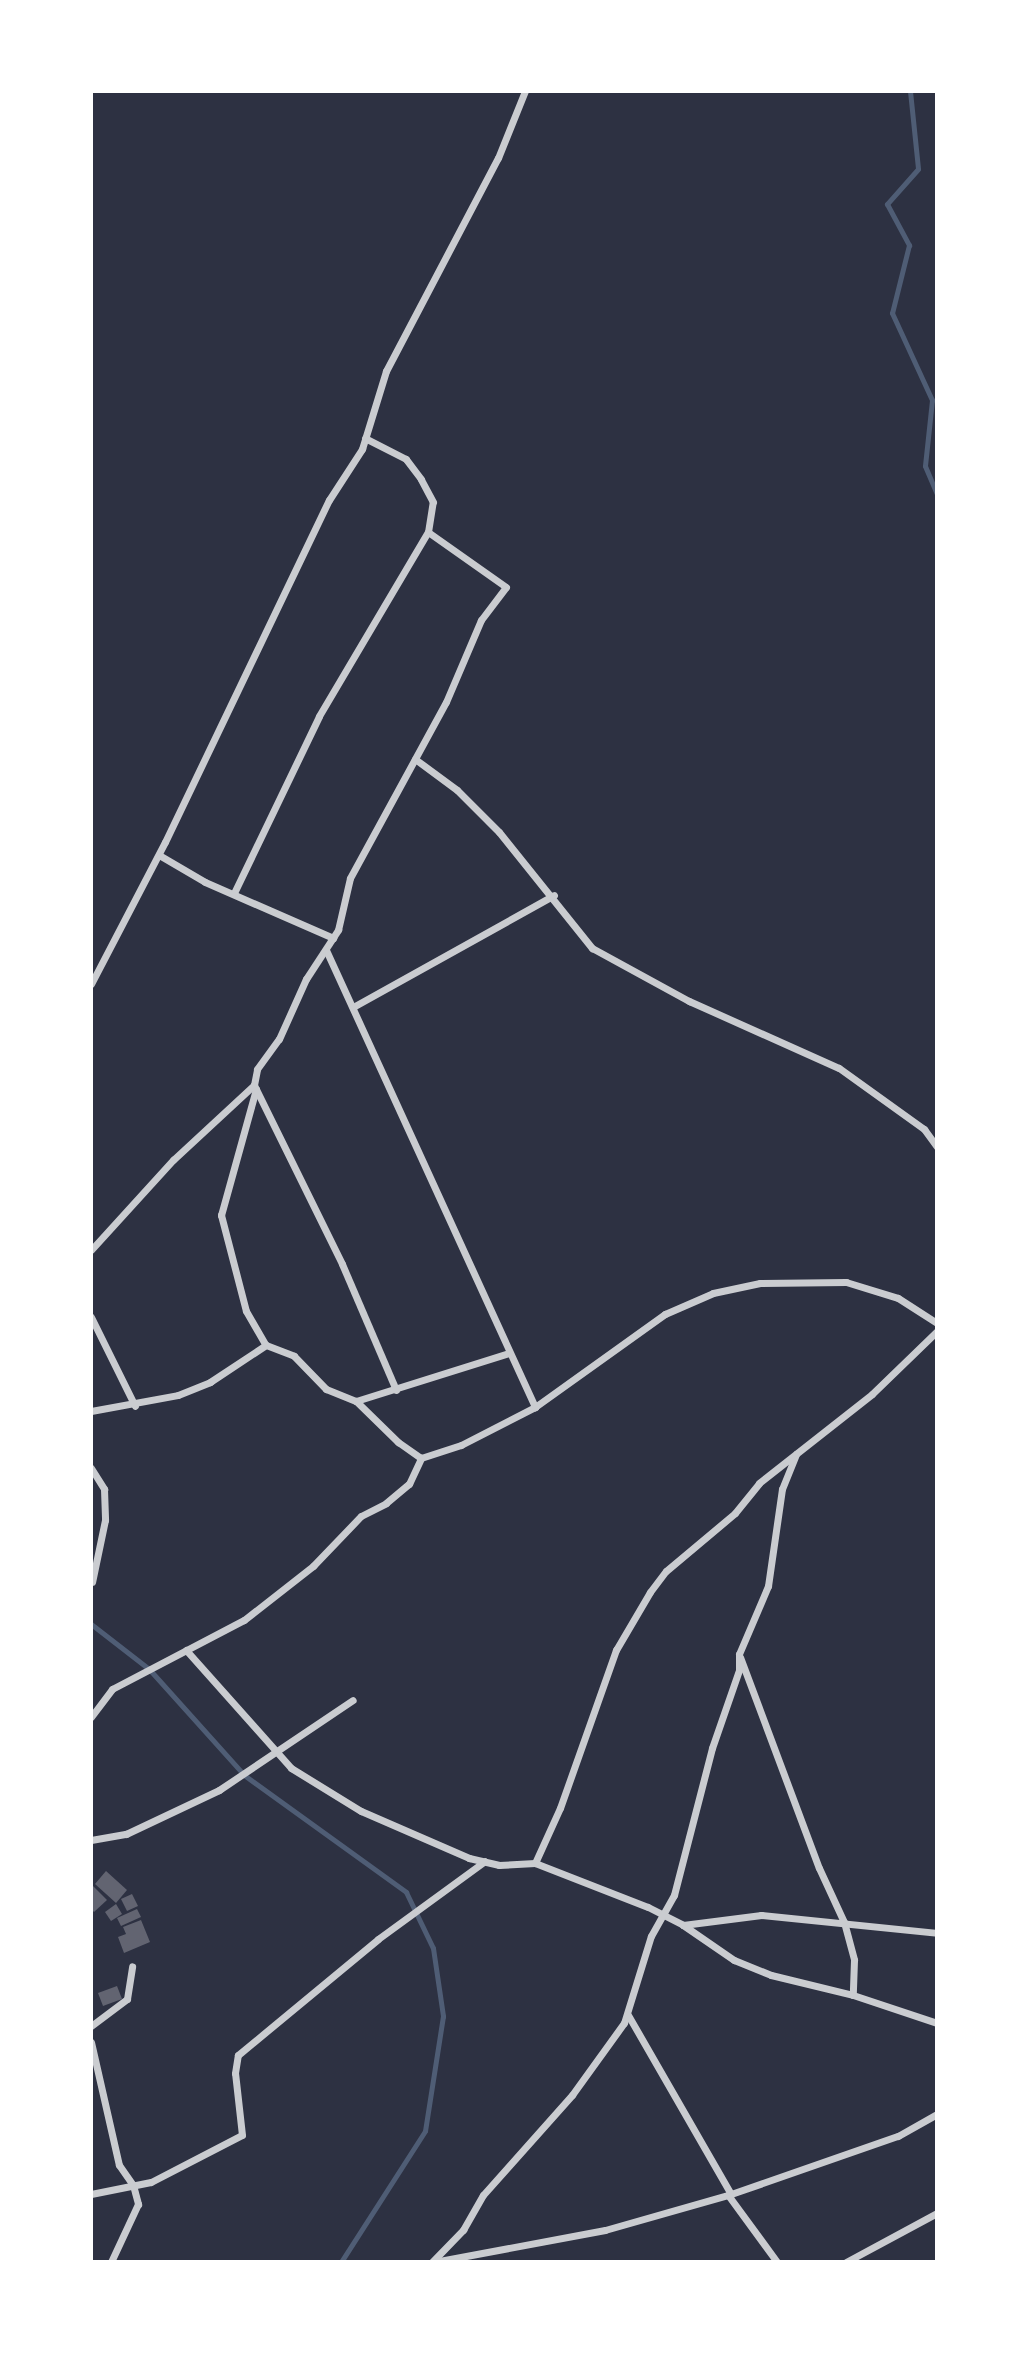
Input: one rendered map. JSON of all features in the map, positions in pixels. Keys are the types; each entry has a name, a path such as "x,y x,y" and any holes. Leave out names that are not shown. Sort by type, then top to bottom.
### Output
{"street":[{"path":"91,984 159,855 329,500 365,438 386,371 498,158 525,91"},
{"path":"234,893 319,716 428,532 432,502 421,479 406,460 365,438"},
{"path":"421,1458 356,1401 326,1389 294,1356 267,1345 246,1311 221,1215 255,1087 257,1069 333,938 350,878 446,702 481,620 506,587 428,532"},
{"path":"415,759 457,790 554,895 592,948 689,1001 839,1068 924,1129 937,1147"},
{"path":"159,855 333,938"},
{"path":"353,1007 554,895"},
{"path":"326,950 535,1407"},
{"path":"91,1250 173,1160 255,1087"},
{"path":"255,1087 342,1264 396,1390"},
{"path":"91,1717 112,1689 244,1620 313,1566 361,1516 386,1503 409,1484 421,1458 461,1444 535,1407 665,1314 713,1293 760,1283 846,1282 898,1298 937,1324"},
{"path":"91,1317 135,1406"},
{"path":"535,1863 632,1618 666,1572 735,1513 759,1483 872,1394 937,1331"},
{"path":"91,1411 135,1406 210,1382 267,1345"},
{"path":"356,1401 509,1353"},
{"path":"433,2262 463,2230 483,2195 572,2095 628,2015 639,1969 661,1917 674,1895 712,1748 739,1670 739,1654 768,1586 782,1489 796,1454"},
{"path":"91,1468 104,1489 105,1520 92,1582"},
{"path":"186,1650 307,1782 361,1811 485,1861 535,1863 648,1907 661,1917 683,1924 734,1960 804,1986 853,1995 937,2023"},
{"path":"739,1654 819,1868 844,1922 854,1960 853,1995"},
{"path":"91,1840 126,1834 170,1815 244,1775 277,1749 354,1700"},
{"path":"91,2194 151,2182 242,2134 238,2055 378,1939 485,1861"},
{"path":"683,1924 736,1915 844,1922 937,1933"},
{"path":"91,2026 128,1999 132,1966"},
{"path":"628,2015 729,2195 777,2262"},
{"path":"91,2042 119,2165 133,2185 138,2204 111,2262"},
{"path":"433,2262 605,2230 729,2195 898,2136 937,2114"},
{"path":"846,2262 937,2213"}],"building":[{"path":"106,1871 127,1890 116,1903 95,1884"},
{"path":"93,1886 107,1900 94,1912 91,1909"},
{"path":"132,1894 138,1906 127,1911 121,1899"},
{"path":"116,1904 122,1914 111,1921 105,1912"},
{"path":"137,1909 141,1917 121,1926 117,1918"},
{"path":"141,1920 150,1942 124,1953 118,1937 126,1934 123,1927"},
{"path":"117,1986 122,1999 103,2006 98,1993"}],"waterway":[{"path":"910,91 918,169 887,204 909,245 892,313 932,400 925,466 937,494"},
{"path":"91,1624 149,1669 244,1775 406,1892 433,1948 443,2016 425,2131 341,2262"}]}
